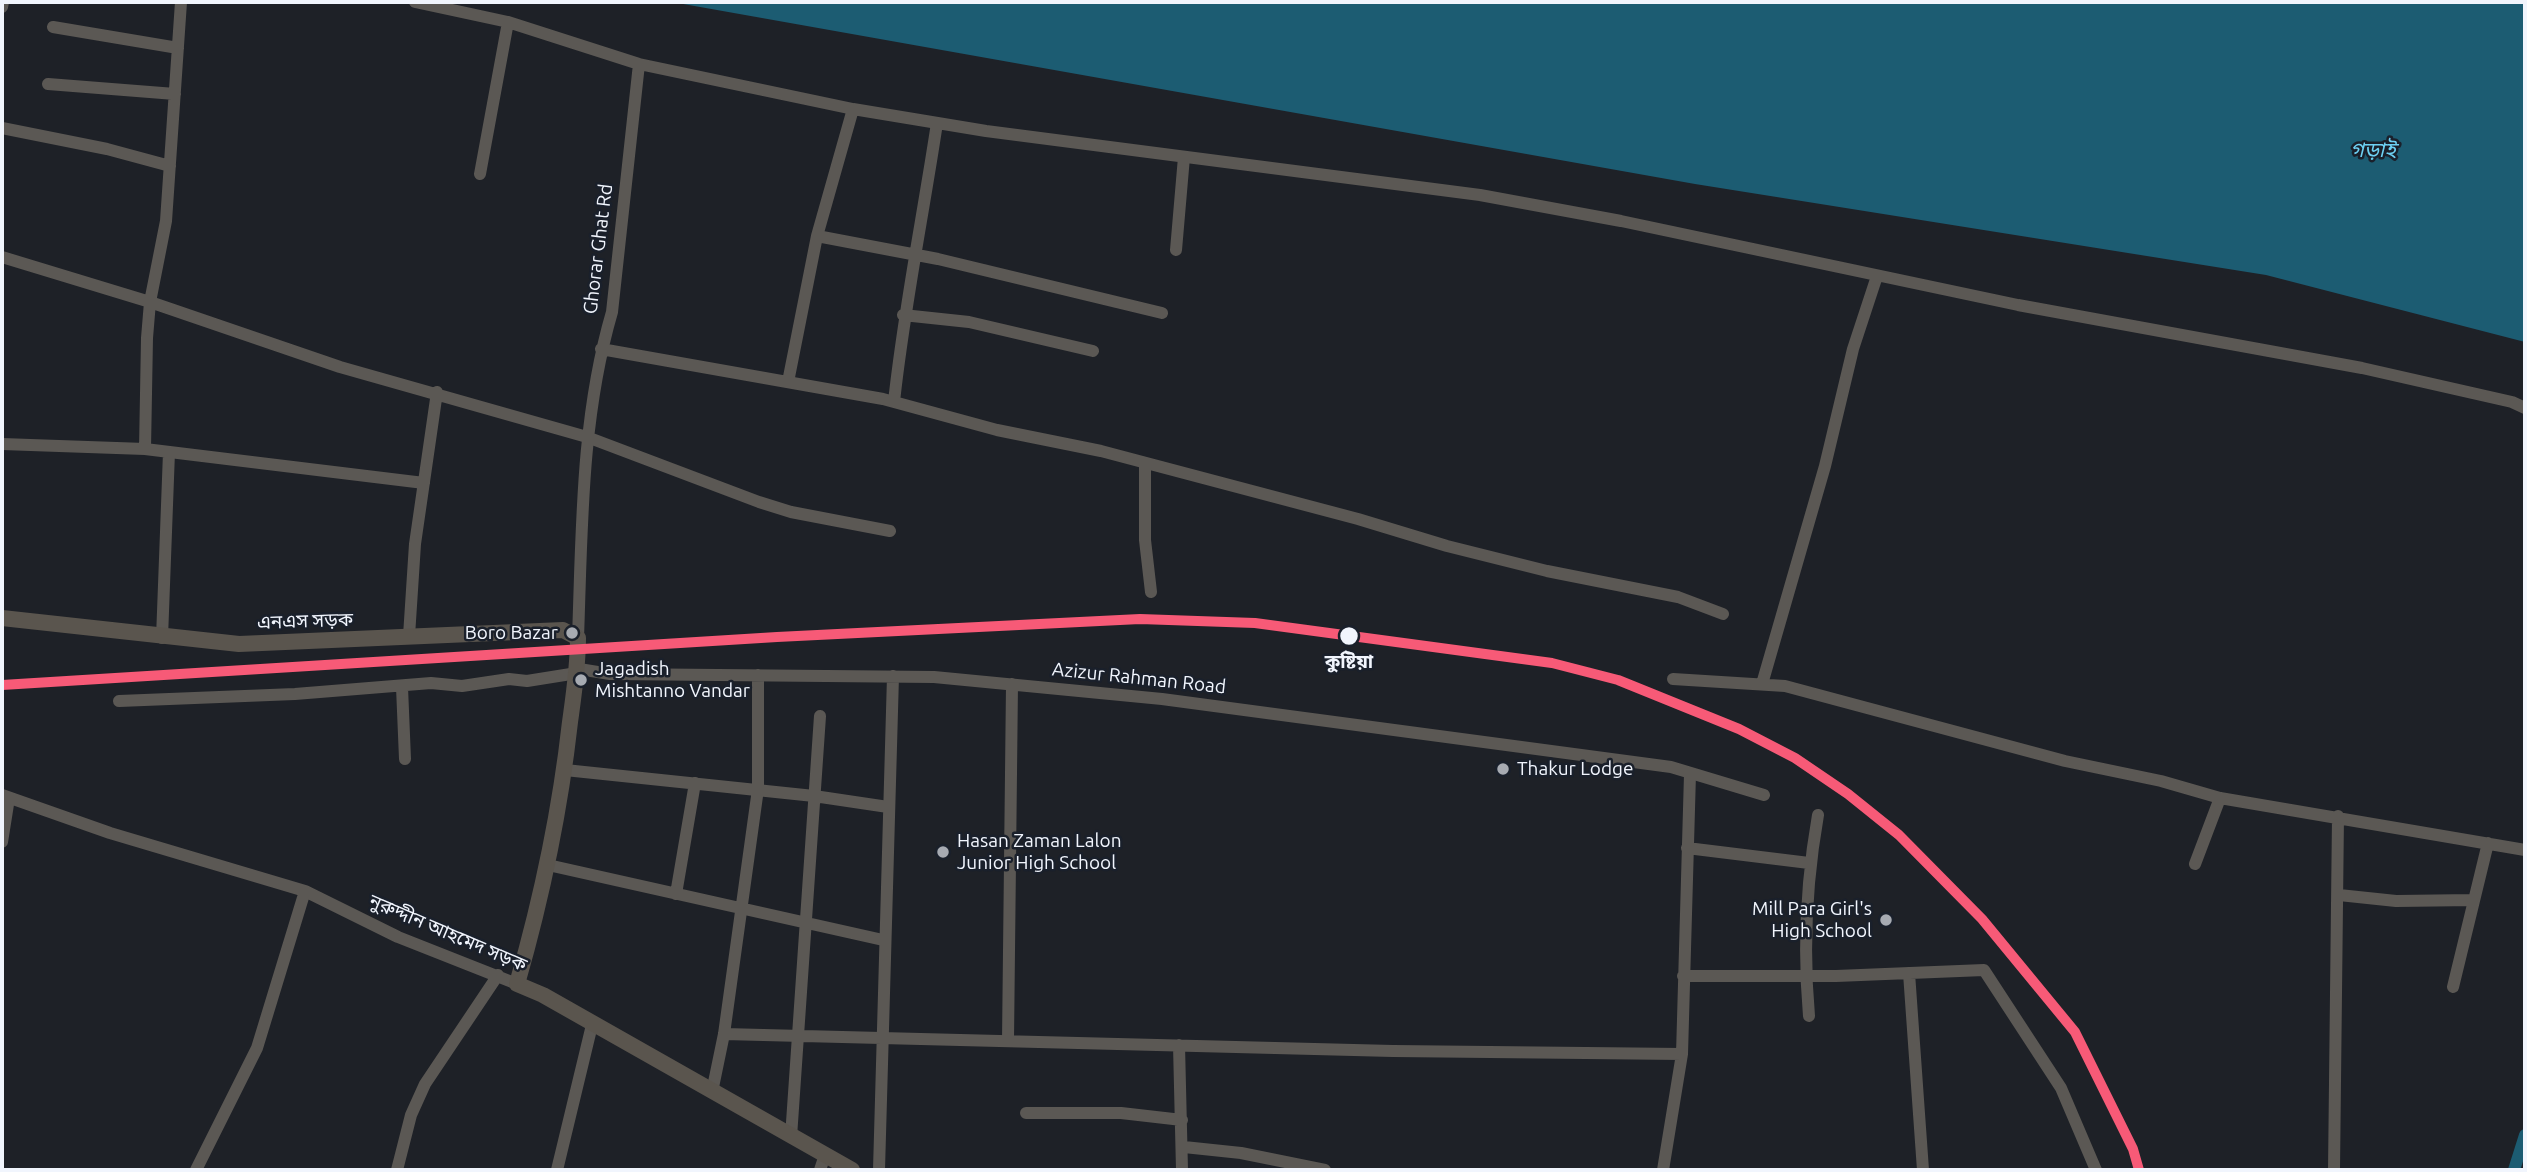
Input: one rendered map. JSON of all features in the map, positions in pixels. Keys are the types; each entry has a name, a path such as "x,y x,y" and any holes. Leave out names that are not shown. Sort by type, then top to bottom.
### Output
{"main road":[{"name":"এনএস সড়ক","path":"2,618 162,638 239,644 563,630 578,638"},
{"path":"517,984 548,865 565,770 578,671 578,638"},
{"name":"নুরুদ্দীন আহমেদ সড়ক","path":"517,984 791,1137 823,1162 852,1170"}],"street":[{"path":"2,7 3,2"},
{"path":"145,449 150,302 166,221 181,2"},
{"path":"415,2 508,22 639,64 853,109 1184,157 1480,195 1620,221 1877,276 2362,368 2512,402 2525,408"},
{"path":"480,174 508,22"},
{"path":"53,27 178,48"},
{"name":"Ghorar Ghat Rd","path":"578,638 587,437 601,349 611,312 639,64"},
{"path":"48,84 175,94"},
{"path":"788,383 817,236 853,109"},
{"path":"894,402 903,316 917,255 937,123"},
{"path":"2,128 107,149 170,166"},
{"path":"1176,250 1184,157"},
{"path":"817,236 917,255 1162,313"},
{"path":"2,257 150,302 341,367 437,392 587,437 791,512 890,531"},
{"path":"1762,684 1825,466 1853,349 1877,276"},
{"path":"903,316 969,322 1093,351"},
{"path":"601,349 894,402 997,430 1051,439 1546,571 1678,597 1723,614"},
{"path":"409,636 415,544 437,392"},
{"path":"2,444 145,449 424,483"},
{"path":"162,638 169,452"},
{"path":"1145,464 1146,540 1152,592"},
{"name":"Azizur Rahman Road","path":"118,701 402,687 431,683 462,686 509,680 527,681 578,671 610,674 893,676 1162,698 1450,736 1671,768 1764,795"},
{"path":"712,1092 724,1034 758,789 758,675"},
{"path":"878,1170 893,676"},
{"path":"1673,680 1785,686 2064,761 2161,781 2220,798 2525,850"},
{"path":"1008,1040 1012,684"},
{"path":"402,687 405,759"},
{"path":"791,1137 820,716"},
{"path":"565,770 758,789 888,807"},
{"path":"1663,1170 1682,1054 1690,774"},
{"path":"676,894 695,783"},
{"path":"2,842 5,797"},
{"name":"নুরুদ্দীন আহমেদ সড়ক","path":"5,797 110,833 305,891 398,937 517,984"},
{"path":"2195,864 2220,798"},
{"path":"1809,1016 1805,975 1809,863 1818,815"},
{"path":"2334,1170 2338,816"},
{"path":"2453,987 2488,843"},
{"path":"1687,848 1809,863"},
{"path":"548,865 883,940"},
{"path":"196,1170 257,1048 305,891"},
{"path":"2339,895 2396,901 2474,900"},
{"path":"1684,976 1984,970 2061,1088 2096,1170"},
{"path":"1909,973 1923,1170"},
{"path":"397,1170 411,1115 425,1084 498,975"},
{"path":"557,1170 592,1025"},
{"path":"724,1034 1682,1054"},
{"path":"1179,1045 1184,1147 1182,1170"},
{"path":"1026,1113 1121,1113 1182,1120"},
{"path":"1184,1147 1241,1153 1325,1170"}],"water":[{"name":"গড়াই","path":"672,2 2525,2 2525,342 2266,275 1695,184"}],"waterway":[{"path":"2514,1170 2525,1135"}],"transit line":[{"path":"2,685 777,637 1140,619 1255,623 1552,663 1618,680 1739,729 1795,758 1848,794 1899,835 1982,919 2075,1032 2133,1149 2139,1170"}],"place":[{"name":"Boro Bazar","path":"572,633"},
{"name":"কুষ্টিয়া","path":"1349,636"},
{"name":"Jagadish Mishtanno Vandar","path":"581,680"},
{"name":"Thakur Lodge","path":"1503,769"},
{"name":"Hasan Zaman Lalon Junior High School","path":"943,852"},
{"name":"Mill Para Girl's High School","path":"1886,920"}]}
